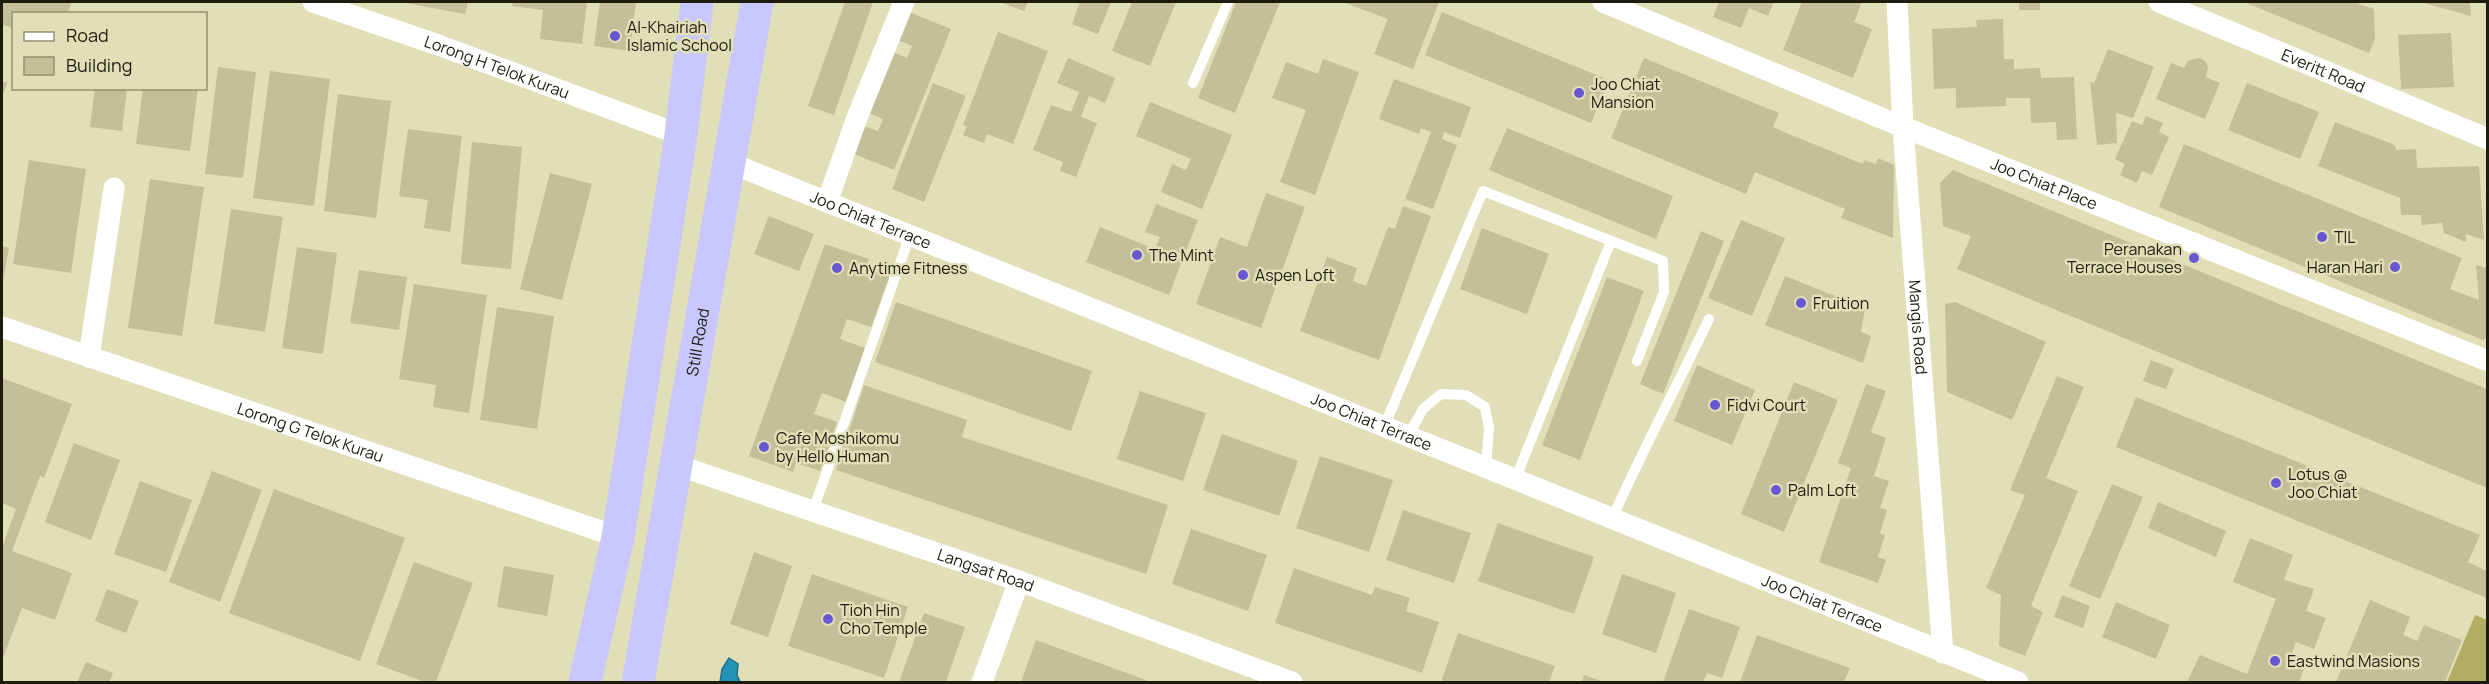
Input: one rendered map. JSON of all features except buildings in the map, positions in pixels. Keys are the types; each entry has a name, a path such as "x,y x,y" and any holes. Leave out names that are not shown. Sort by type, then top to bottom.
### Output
{"highway":[{"path":"585,682 618,537 681,135 697,2"},
{"name":"Still Road","path":"638,682 757,2"}],"street":[{"name":"Lorong H Telok Kurau","path":"313,2 441,46 681,135"},
{"path":"827,202 904,2"},
{"name":"Joo Chiat Place","path":"1603,2 1904,127 2487,361"},
{"name":"Mangis Road","path":"1897,2 1904,127 1943,653"},
{"name":"Everitt Road","path":"2159,2 2487,139"},
{"name":"Joo Chiat Terrace","path":"728,162 2018,682"},
{"path":"89,357 114,188"},
{"name":"Lorong G Telok Kurau","path":"2,327 618,537"},
{"name":"Langsat Road","path":"677,465 1019,581 1286,682"},
{"path":"982,682 1019,581"}],"lane":[{"path":"1193,83 1228,2"},
{"path":"1384,427 1483,190 1663,261 1664,292 1637,361"},
{"path":"813,511 909,235"},
{"path":"1515,480 1611,241"},
{"path":"1612,519 1644,447 1669,405 1709,319"},
{"path":"1407,436 1423,409 1440,394 1466,395 1485,407 1489,428 1486,468"}],"shaded area":[{"path":"2475,615 2487,620 2487,682 2447,682"}],"water":[{"path":"729,658 738,664 737,675 740,682 720,682 722,669"}],"place":[{"name":"Al-Khairiah Islamic School","path":"615,36"},
{"name":"Joo Chiat Mansion","path":"1579,93"},
{"name":"TIL","path":"2322,237"},
{"name":"The Mint","path":"1137,255"},
{"name":"Peranakan Terrace Houses","path":"2194,258"},
{"name":"Haran Hari","path":"2395,267"},
{"name":"Anytime Fitness","path":"837,268"},
{"name":"Aspen Loft","path":"1243,275"},
{"name":"Fruition","path":"1801,303"},
{"name":"Fidvi Court","path":"1715,405"},
{"name":"Cafe Moshikomu by Hello Human","path":"764,447"},
{"name":"Lotus @ Joo Chiat","path":"2276,483"},
{"name":"Palm Loft","path":"1776,490"},
{"name":"Tioh Hin Cho Temple","path":"828,619"},
{"name":"Eastwind Masions","path":"2275,661"}]}
